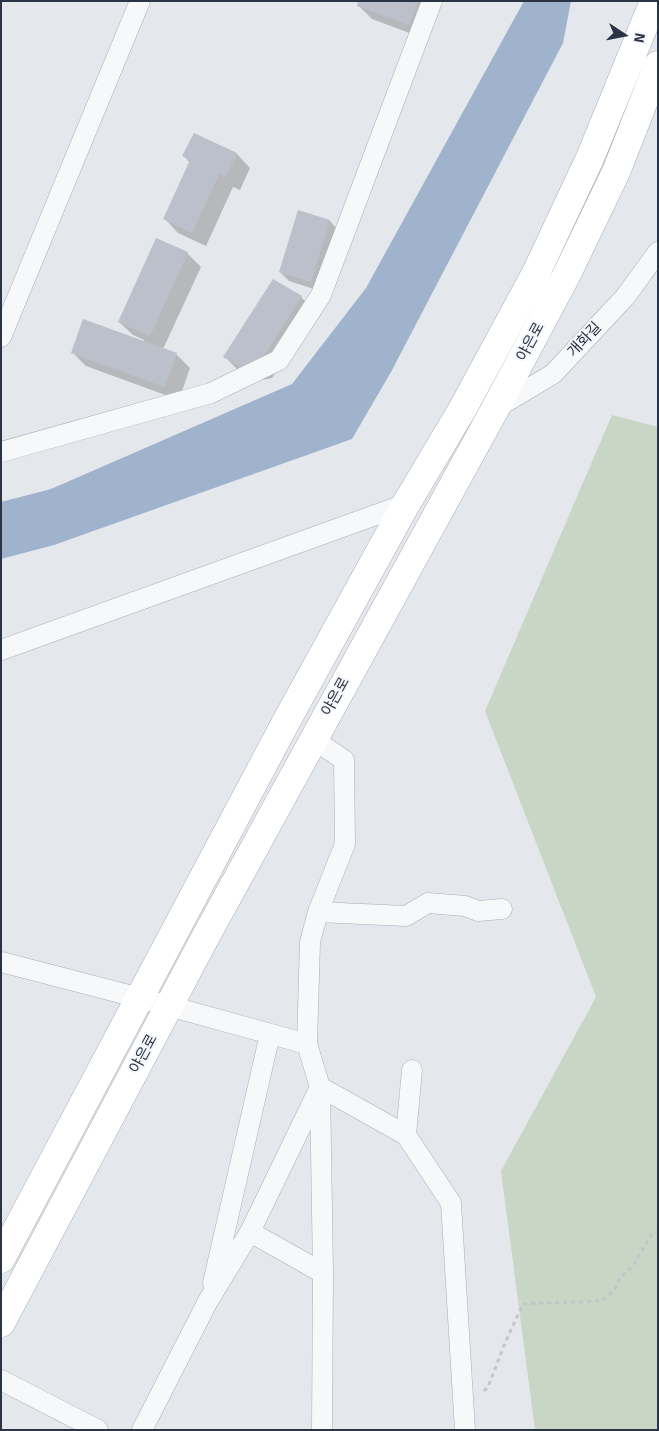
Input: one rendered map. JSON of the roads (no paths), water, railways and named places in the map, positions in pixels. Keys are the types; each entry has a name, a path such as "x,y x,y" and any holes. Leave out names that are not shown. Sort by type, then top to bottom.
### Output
{"street":[{"path":"1,337 140,1"},
{"path":"1,452 211,393 279,360 321,295 432,1"},
{"name":"야은로","path":"1,1259 287,720 406,504 463,408 536,273 590,158 654,1"},
{"name":"야은로","path":"1,1323 313,739 566,276 616,172 658,65"},
{"name":"개화길","path":"495,408 553,374 625,297 658,252"},
{"path":"1,650 406,504"},
{"path":"313,739 344,760 345,844 318,912 310,942 307,1044 320,1087 323,1273 322,1430"},
{"path":"318,912 406,916 428,903 465,906 478,911 502,909"},
{"path":"1,962 307,1044"},
{"path":"208,1301 270,1034"},
{"path":"406,1135 412,1070"},
{"path":"320,1087 406,1135 451,1203 465,1430"},
{"path":"142,1430 208,1301 250,1232 320,1087"},
{"path":"250,1232 323,1273"},
{"path":"1,1380 98,1430"}],"water":[{"path":"524,1 571,1 563,43 391,372 352,439 54,545 1,559 1,502 51,489 292,384 366,288"}]}
